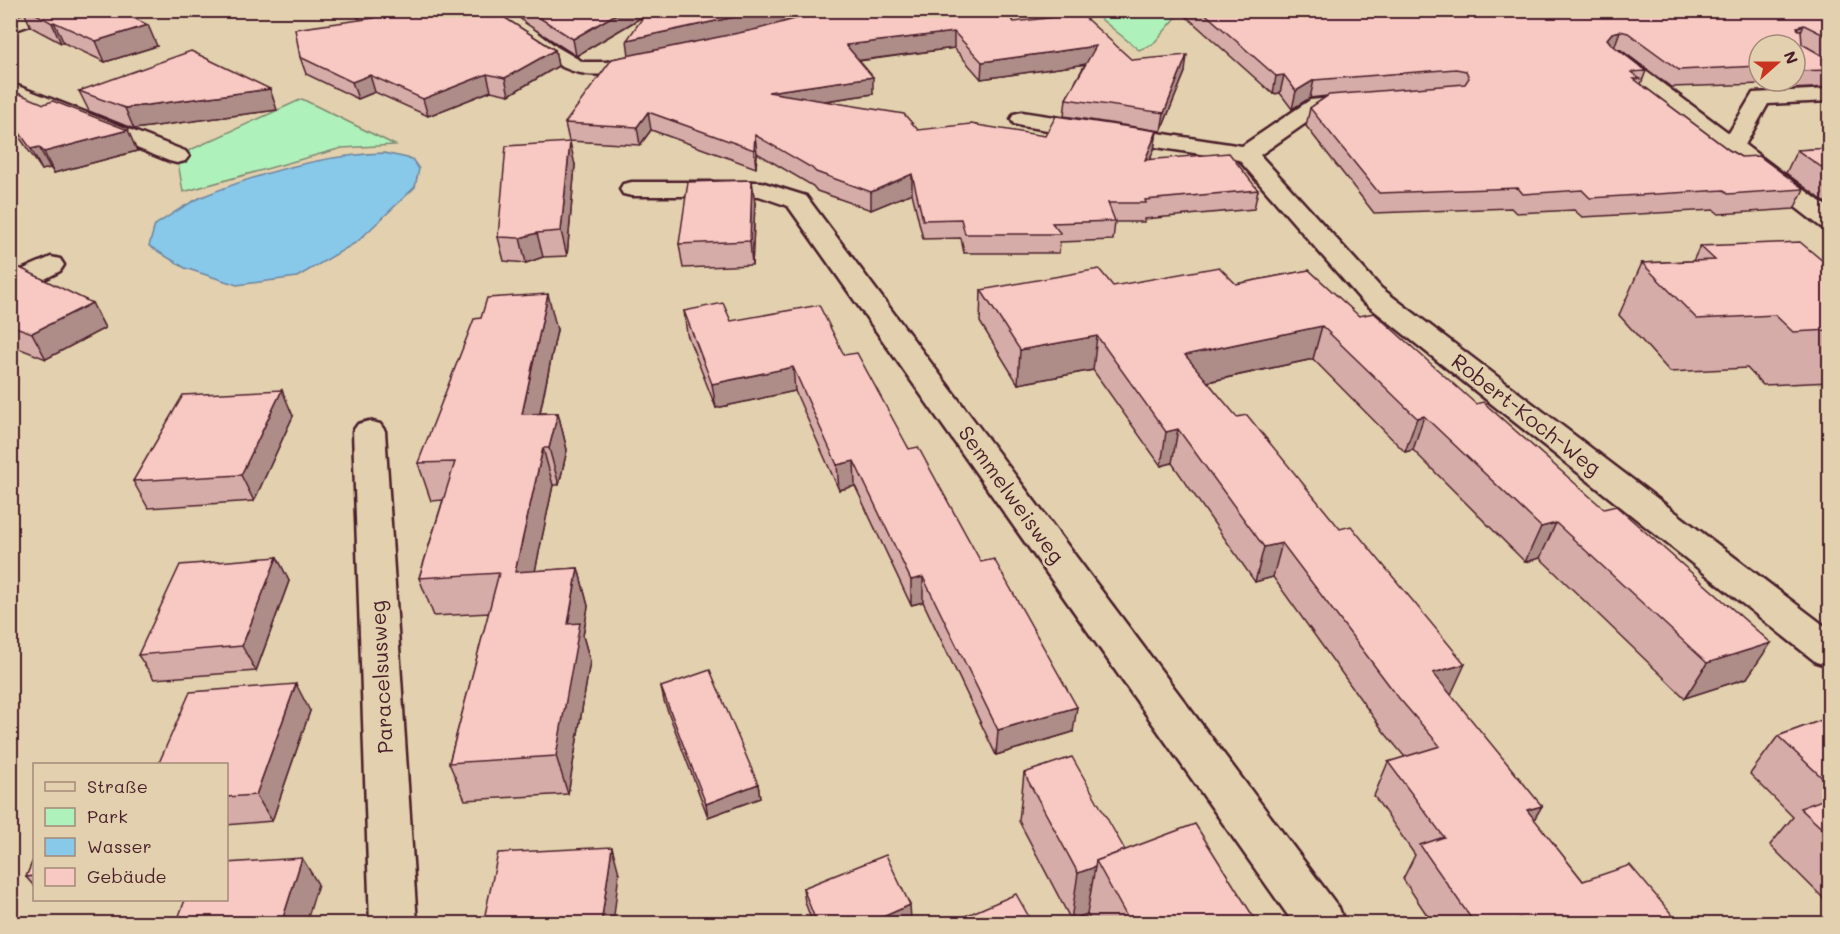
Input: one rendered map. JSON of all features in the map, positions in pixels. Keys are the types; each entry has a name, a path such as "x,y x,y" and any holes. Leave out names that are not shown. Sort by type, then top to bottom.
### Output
{"street":[{"path":"10,26 56,10"},
{"path":"496,10 517,29 578,68 613,68 669,56"},
{"path":"1613,56 1830,222"},
{"path":"10,89 177,156"},
{"path":"1732,147 1761,98 1830,95"},
{"path":"1022,119 1246,154 1318,105 1374,101"},
{"name":"Robert-Koch-Weg","path":"1246,154 1371,294 1830,651"},
{"name":"Semmelweisweg","path":"633,189 761,189 797,201 1322,924"},
{"path":"10,286 51,266"},
{"name":"Paracelsusweg","path":"369,431 394,924"}],"green space":[{"path":"1091,11 1182,11 1153,44 1139,50"},
{"path":"302,99 395,145 342,148 183,192 177,156"}],"water":[{"path":"384,153 412,159 419,169 415,187 357,242 297,277 237,285 185,268 149,246 155,225 204,196 269,173 315,161"}],"building":[{"path":"29,10 118,10 148,25 96,41 52,23"},
{"path":"365,10 497,10 505,18 555,50 505,78 487,74 423,99 370,75 352,82 300,57 295,29 374,18"},
{"path":"527,10 623,10 573,39"},
{"path":"648,10 767,10 627,40"},
{"path":"828,10 1003,10 1014,22 1081,14 1132,60 1187,55 1164,113 1066,99 1096,46 982,62 954,32 846,45 873,77 768,92 904,114 918,130 971,124 1045,136 1056,116 1157,131 1145,160 1229,153 1258,190 1145,200 1146,203 1108,203 1115,221 1052,223 1061,234 965,234 961,219 923,220 912,174 871,192 816,172 755,135 754,150 648,112 637,127 565,123 612,59 758,29"},
{"path":"1201,10 1830,10 1830,38 1804,25 1797,27 1801,33 1747,33 1747,67 1679,70 1628,33 1620,31 1612,33 1607,39 1646,71 1631,72 1640,79 1634,79 1729,150 1741,157 1759,156 1804,189 1728,194 1724,190 1590,198 1582,190 1523,194 1518,188 1379,193 1310,108 1329,95 1465,84 1469,78 1466,71 1456,69 1314,80 1296,91 1284,75 1276,76"},
{"path":"1807,47 1830,60 1830,70 1807,71"},
{"path":"191,51 270,89 125,108 79,91"},
{"path":"10,90 44,104 53,101 128,130 44,152 39,147 31,149 10,119"},
{"path":"570,142 561,231 537,233 520,238 498,237 506,146"},
{"path":"1830,148 1830,173 1797,150"},
{"path":"752,180 750,241 679,244 688,182"},
{"path":"1800,242 1830,267 1830,330 1793,332 1775,315 1697,319 1642,263 1715,260 1700,246"},
{"path":"14,265 92,303 32,333 10,325 10,266"},
{"path":"1219,267 1236,284 1309,270 1359,316 1374,313 1476,404 1483,402 1604,509 1616,506 1771,643 1707,663 1556,523 1541,527 1424,416 1417,418 1322,326 1185,355 1237,417 1247,415 1340,529 1351,526 1465,664 1433,673 1542,806 1527,810 1583,881 1630,865 1680,924 1524,924 1520,919 1505,924 1475,924 1420,845 1444,837 1388,762 1440,746 1398,697 1282,543 1264,547 1178,429 1166,432 1097,336 1020,350 981,290 1099,269 1113,286"},
{"path":"548,294 522,414 558,413 549,448 543,448 515,572 578,568 568,624 580,623 556,756 449,763 499,573 419,578 455,462 418,463 474,319 481,318 487,298"},
{"path":"723,303 731,321 819,305 844,355 857,353 909,449 918,447 981,562 994,559 1077,707 998,730 923,577 911,580 854,461 837,465 793,367 712,384 684,311"},
{"path":"282,390 241,475 133,481 183,395"},
{"path":"277,557 242,646 138,655 180,565"},
{"path":"710,670 758,784 706,804 661,687"},
{"path":"296,684 256,795 228,797 228,763 159,763 190,692"},
{"path":"1830,717 1830,785 1778,736"},
{"path":"1072,757 1125,850 1096,861 1095,867 1078,873 1024,773"},
{"path":"1830,797 1830,836 1800,808"},
{"path":"1195,824 1258,924 1131,924 1096,861"},
{"path":"612,847 601,924 483,924 498,853"},
{"path":"886,855 910,905 867,924 817,924 803,888"},
{"path":"302,858 281,924 176,924 185,901 228,901 228,863"},
{"path":"33,860 33,876 26,877"},
{"path":"1016,894 1033,924 947,924"}]}
